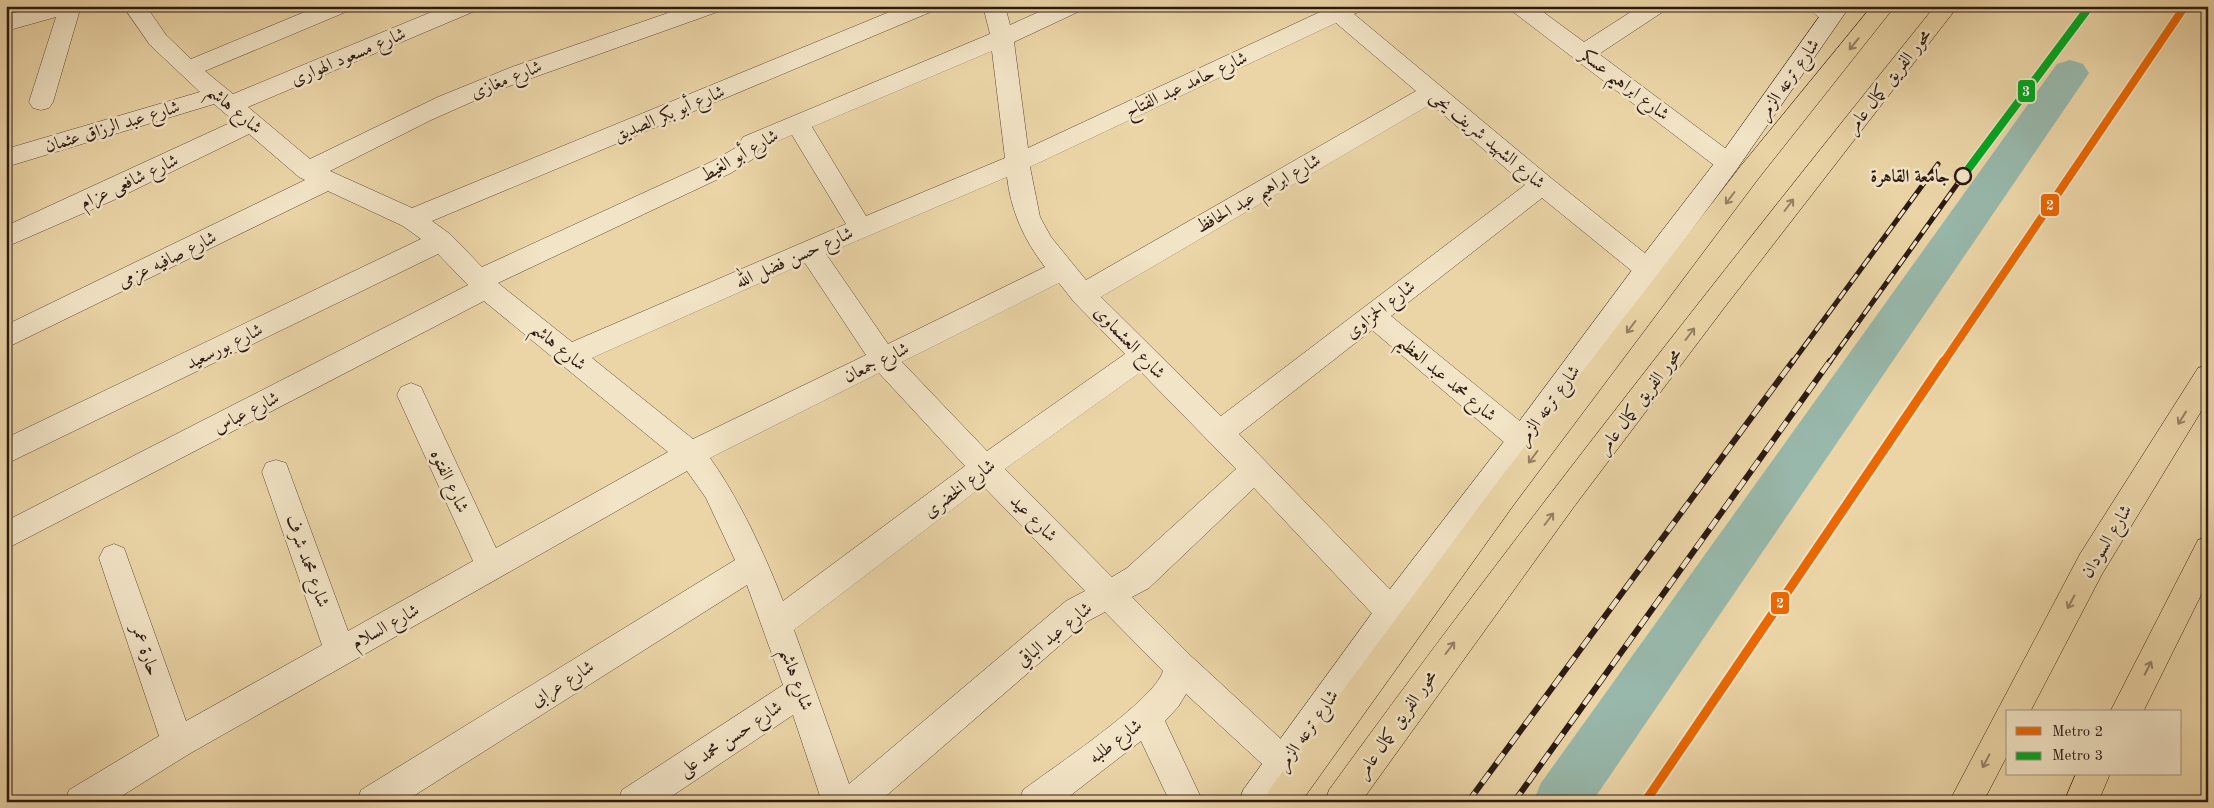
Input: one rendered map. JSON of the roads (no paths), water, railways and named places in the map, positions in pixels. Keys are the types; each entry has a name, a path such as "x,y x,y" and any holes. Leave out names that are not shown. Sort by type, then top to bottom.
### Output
{"main road":[{"path":"1281,802 1505,494 1737,188 1884,6"},
{"name":"محور الفريق كمال عامر","path":"1341,802 1443,658 1786,209 1946,6"},
{"name":"شارع السودان","path":"2014,710 2091,564 2208,376"},
{"path":"2127,710 2208,550"},
{"path":"1965,802 2006,725"},
{"path":"2080,802 2093,776"}],"street":[{"path":"6,23 34,11 70,6 41,102"},
{"path":"188,69 340,6"},
{"name":"شارع مسعود الهوارى","path":"224,100 467,6"},
{"name":"شارع مغازى","path":"318,176 414,117 560,58 712,6"},
{"name":"شارع أبو بكر الصديق","path":"412,219 925,6"},
{"name":"شارع العشماوى","path":"994,6 1002,38 1021,189 1028,217 1042,244 1083,294 1255,469 1390,612"},
{"name":"شارع أبو الغيط","path":"483,284 722,167 744,154 751,143 1002,38 1072,6"},
{"name":"شارع ابراهيم عسكر","path":"1520,6 1728,164"},
{"path":"1584,53 1656,6"},
{"name":"شارع هاشم","path":"139,8 158,40 188,69 252,123 318,176 412,219 442,240 483,284 691,454 716,488 761,583 839,802"},
{"name":"شارع الشهيد شريف يحى","path":"1341,9 1433,92 1542,185 1647,269"},
{"name":"شارع حامد عبد الفتاح","path":"1019,162 1341,9"},
{"name":"شارع ترعه الزمر","path":"1255,802 1390,612 1522,440 1647,269 1728,164 1830,9"},
{"name":"شارع ابراهيم عبد الحافظ","path":"1083,294 1433,92"},
{"name":"شارع عبد الرزاق عثمان","path":"6,158 224,100"},
{"name":"شارع شافعى عزام","path":"6,237 107,192 252,123"},
{"path":"797,124 861,228"},
{"name":"شارع حسن فضل الله","path":"572,355 810,250 1019,162"},
{"name":"شارع صافيه عزمى","path":"6,337 318,176"},
{"name":"شارع الحمزاوى","path":"1219,433 1542,185"},
{"name":"شارع بورسعيد","path":"6,452 442,240"},
{"name":"شارع عيد","path":"810,250 883,359 985,468 1180,667 1284,763"},
{"name":"شارع جمعان","path":"691,454 1062,270"},
{"name":"شارع عباس","path":"6,536 483,284"},
{"name":"شارع محمد عبد العظيم","path":"1372,315 1522,440"},
{"name":"شارع الخضرى","path":"777,624 985,468 1143,356"},
{"name":"شارع الفتوه","path":"411,395 490,567"},
{"name":"شارع السلام","path":"81,802 178,743 691,454"},
{"name":"شارع عبد الباقي","path":"853,802 1077,611 1138,578 1255,469"},
{"name":"شارع محمد شرف","path":"276,472 340,651"},
{"name":"حارة عمر","path":"114,558 178,743"},
{"name":"شارع عرابى","path":"373,802 752,565"},
{"name":"شارع طلبه","path":"1035,802 1146,718 1174,686 1180,667"},
{"name":"شارع حسن محمد على","path":"634,802 801,691"},
{"path":"1146,718 1187,802"}],"waterway":[{"path":"1560,802 2070,73"}],"railway":[{"path":"1792,363 1938,164"},
{"path":"1829,363 1963,176"},
{"path":"1468,802 1793,361"},
{"path":"1514,802 1830,361"}],"metro line":[{"name":"3","path":"1963,176 2090,6"},
{"name":"2","path":"1645,802 2185,6"}],"place":[{"name":"جامعة القاهرة","path":"1963,176"}]}
